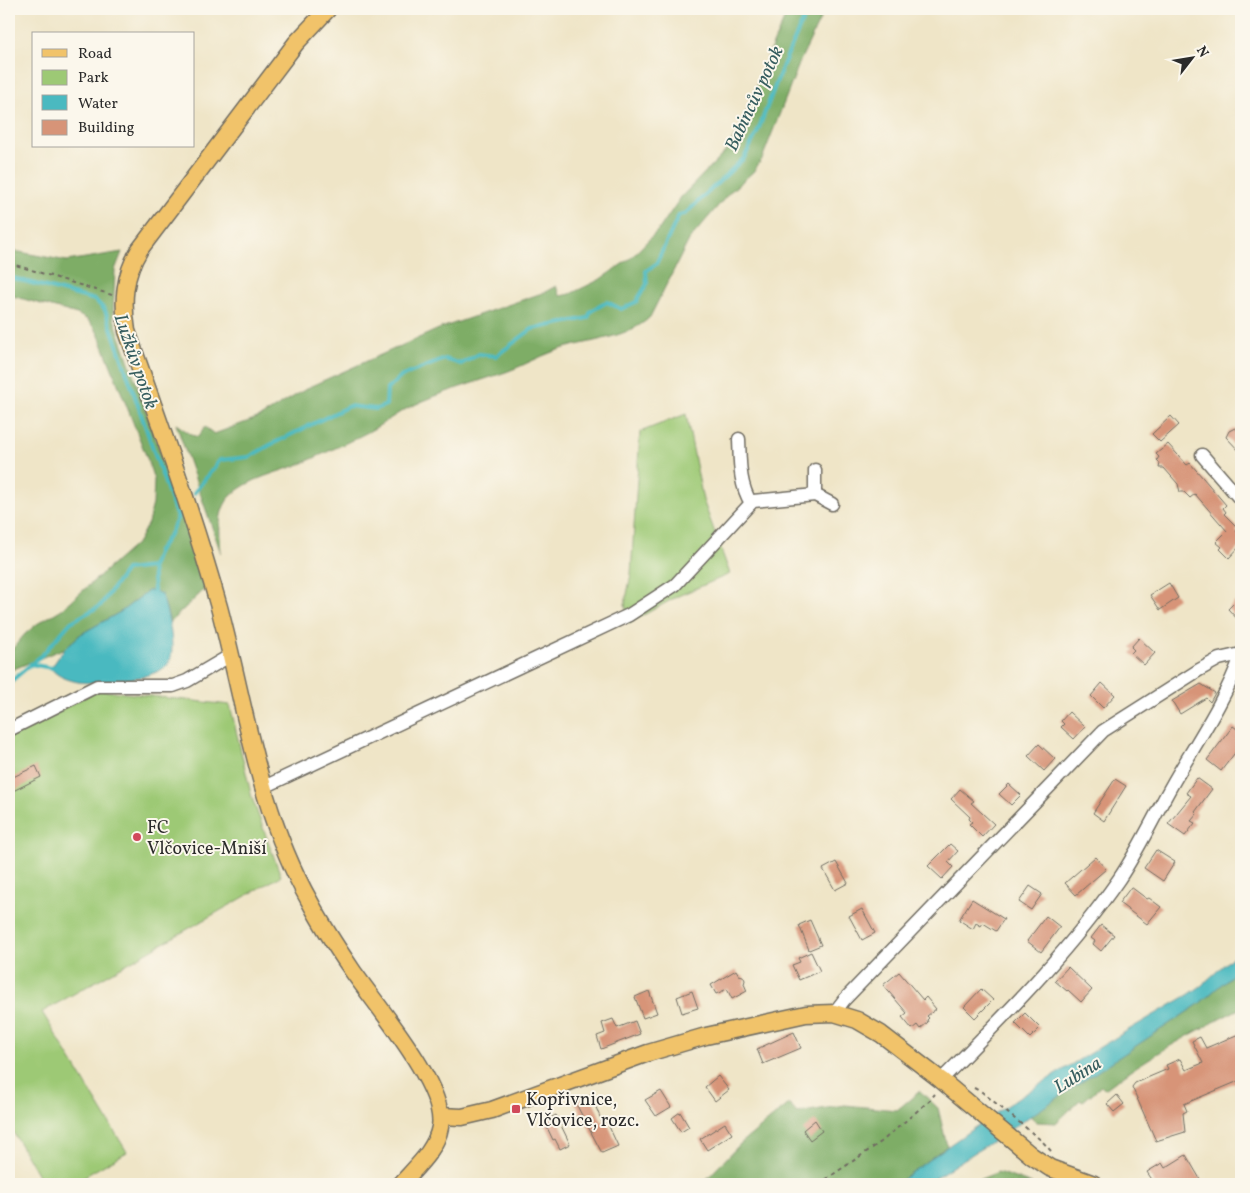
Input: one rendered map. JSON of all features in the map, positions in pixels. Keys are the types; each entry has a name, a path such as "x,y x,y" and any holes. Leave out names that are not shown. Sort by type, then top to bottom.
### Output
{"main road":[{"path":"328,9 296,43 158,223 132,265 126,283 123,308 127,331 204,556 231,655 262,788 275,829 310,902 352,970 411,1053 430,1084 438,1102 441,1116 440,1127 433,1145 401,1184"},
{"path":"441,1116 462,1117 492,1110 648,1053 706,1036 806,1014 834,1013 857,1020 880,1034 941,1080 1032,1156 1050,1168 1094,1184"}],"street":[{"path":"739,439 741,476 746,495 751,503"},
{"path":"1202,455 1241,500"},
{"path":"815,470 815,495"},
{"path":"262,788 629,615 675,584 752,501 815,495 832,504"},
{"path":"9,730 97,686 173,686 187,681 231,655"},
{"path":"834,1013 844,1000 1103,730 1219,659 1241,655 1235,674 1147,834 1120,878 1072,942 1047,971 941,1080"}],"path":[{"path":"9,264 124,298"},
{"path":"819,1184 882,1142 934,1095 933,1088 941,1080"},
{"path":"993,1101 1031,1132"}],"green space":[{"path":"789,9 825,9 801,59 762,159 753,172 730,192 689,240 650,317 641,324 618,335 555,351 512,370 446,392 404,410 336,448 303,463 255,480 238,490 226,502 220,523 221,553 176,424 198,437 205,427 214,434 260,417 311,386 441,328 545,292 556,286 560,296 570,294 599,280 631,258 660,228 681,197 725,152 741,126 769,53"},
{"path":"9,250 67,261 122,252 115,270 113,316 189,534 205,589 170,622 162,595 148,591 122,611 81,634 65,648 9,671 9,653 25,634 37,624 62,609 138,542 148,523 153,504 154,480 98,333 88,320 77,314 9,295"},
{"path":"686,414 703,500 730,574 678,596 629,623 625,604 631,574 640,432"},
{"name":"FC Vlčovice-Mniší","path":"98,690 230,705 252,798 281,876 42,1012 127,1152 71,1184 43,1184 9,1125 9,737"},
{"path":"1241,967 1241,1008 1154,1056 1105,1089 1101,1086 1082,1102 1080,1100 1056,1123 1037,1122 1030,1116 1199,1004"},
{"path":"920,1091 938,1108 947,1146 896,1184 702,1184 740,1144 789,1104 797,1113 845,1105 897,1110"},
{"path":"998,1172 1032,1184 968,1184"}],"water":[{"path":"154,590 162,595 169,619 172,639 169,663 163,669 141,677 98,683 74,681 53,671 51,668 65,648 81,634 122,611 148,591"},
{"name":"Lubina","path":"1241,949 1241,967 1199,1004 925,1184 896,1184 967,1133 1039,1085 1188,995 1201,986"}],"building":[{"path":"1171,416 1179,425 1160,442 1152,434"},
{"path":"1235,428 1241,434 1241,453 1226,437 1229,431"},
{"path":"1168,444 1187,465 1190,463 1226,505 1223,508 1226,512 1224,514 1239,529 1236,531 1241,536 1241,545 1229,558 1220,549 1222,547 1216,542 1227,531 1195,494 1190,498 1184,492 1180,492 1178,484 1164,468 1159,468 1160,463 1157,460 1159,457 1156,454"},
{"path":"1169,583 1178,598 1160,610 1150,595"},
{"path":"1241,596 1241,623 1228,609"},
{"path":"1139,638 1155,653 1144,665 1131,653 1134,650 1131,647"},
{"path":"1102,683 1115,695 1103,708 1091,696"},
{"path":"1201,684 1215,693 1210,702 1206,698 1180,714 1172,701"},
{"path":"1069,712 1085,727 1074,739 1061,727 1064,724 1061,721"},
{"path":"1233,726 1241,732 1241,745 1221,771 1207,760"},
{"path":"1039,744 1055,759 1044,771 1028,756"},
{"path":"36,766 41,777 9,793 9,779"},
{"path":"1197,778 1212,789 1195,812 1197,814 1191,821 1195,823 1185,836 1168,824 1191,796 1186,793"},
{"path":"1115,779 1126,786 1104,821 1093,813"},
{"path":"1009,784 1021,795 1011,805 999,794"},
{"path":"960,789 974,801 971,803 994,824 982,837 969,824 972,822 969,819 970,817 951,799"},
{"path":"950,844 958,851 948,862 953,867 942,879 928,866"},
{"path":"1156,850 1175,862 1163,881 1144,868"},
{"path":"1095,857 1106,869 1076,895 1065,883"},
{"path":"836,862 848,883 835,890 823,869"},
{"path":"1030,886 1042,894 1031,910 1019,902"},
{"path":"1131,887 1161,907 1147,924 1119,903"},
{"path":"972,899 1004,919 996,931 983,923 981,926 976,923 973,929 959,920"},
{"path":"862,909 875,933 862,940 849,916"},
{"path":"1046,916 1060,927 1041,952 1027,941"},
{"path":"810,920 821,945 809,950 799,925"},
{"path":"1101,925 1114,935 1101,951 1093,944 1095,941 1091,938"},
{"path":"811,952 820,971 799,980 792,965 800,962 798,958"},
{"path":"1068,967 1092,990 1081,1002 1055,981"},
{"path":"736,970 739,975 743,976 747,991 732,999 727,989 716,994 711,985"},
{"path":"899,972 923,1000 926,997 936,1009 927,1016 929,1018 928,1022 920,1029 917,1025 912,1029 902,1017 907,1013 883,985"},
{"path":"981,989 993,1000 975,1018 964,1007"},
{"path":"649,991 657,1013 643,1018 635,997"},
{"path":"692,991 698,1008 682,1013 677,997"},
{"path":"1025,1013 1040,1028 1030,1038 1015,1023"},
{"path":"613,1019 617,1028 635,1021 640,1034 601,1049 597,1036 605,1033 602,1023"},
{"path":"794,1032 801,1048 763,1064 757,1049"},
{"path":"1241,1033 1241,1080 1184,1104 1187,1111 1183,1113 1185,1132 1156,1141 1132,1087 1135,1083 1168,1069 1166,1065 1180,1059 1186,1070 1203,1063 1192,1041 1200,1037 1206,1048"},
{"path":"718,1076 729,1090 715,1101 705,1087"},
{"path":"661,1091 671,1107 656,1116 645,1100"},
{"path":"591,1095 602,1122 606,1120 618,1146 602,1153 575,1102"},
{"path":"1117,1095 1124,1104 1114,1112 1107,1104"},
{"path":"680,1112 689,1127 681,1132 672,1118"},
{"path":"556,1115 570,1144 560,1149 555,1139 553,1140 544,1121"},
{"path":"815,1120 822,1131 810,1140 803,1130"},
{"path":"725,1123 732,1134 707,1150 700,1139"},
{"path":"1186,1155 1203,1184 1155,1184 1147,1172 1162,1163 1165,1168"}],"waterway":[{"name":"Babincův potok","path":"194,493 220,460 249,457 349,406 376,409 386,405 387,389 402,376 445,359 461,364 479,354 496,356 532,329 588,318 591,311 607,302 621,309 636,302 647,284 646,271 656,264 679,215 685,214 744,158 757,133 783,65 808,9"},
{"name":"Lužkův potok","path":"9,277 95,300 105,310 177,518"},
{"name":"Babincův potok","path":"9,683 42,655 71,622 100,606 126,570 152,567 158,551 170,534 183,506"},
{"path":"152,567 153,595"},
{"path":"30,664 55,667"}],"place":[{"name":"FC Vlčovice-Mniší","path":"137,837"},
{"name":"Kopřivnice, Vlčovice, rozc.","path":"516,1109"}]}
